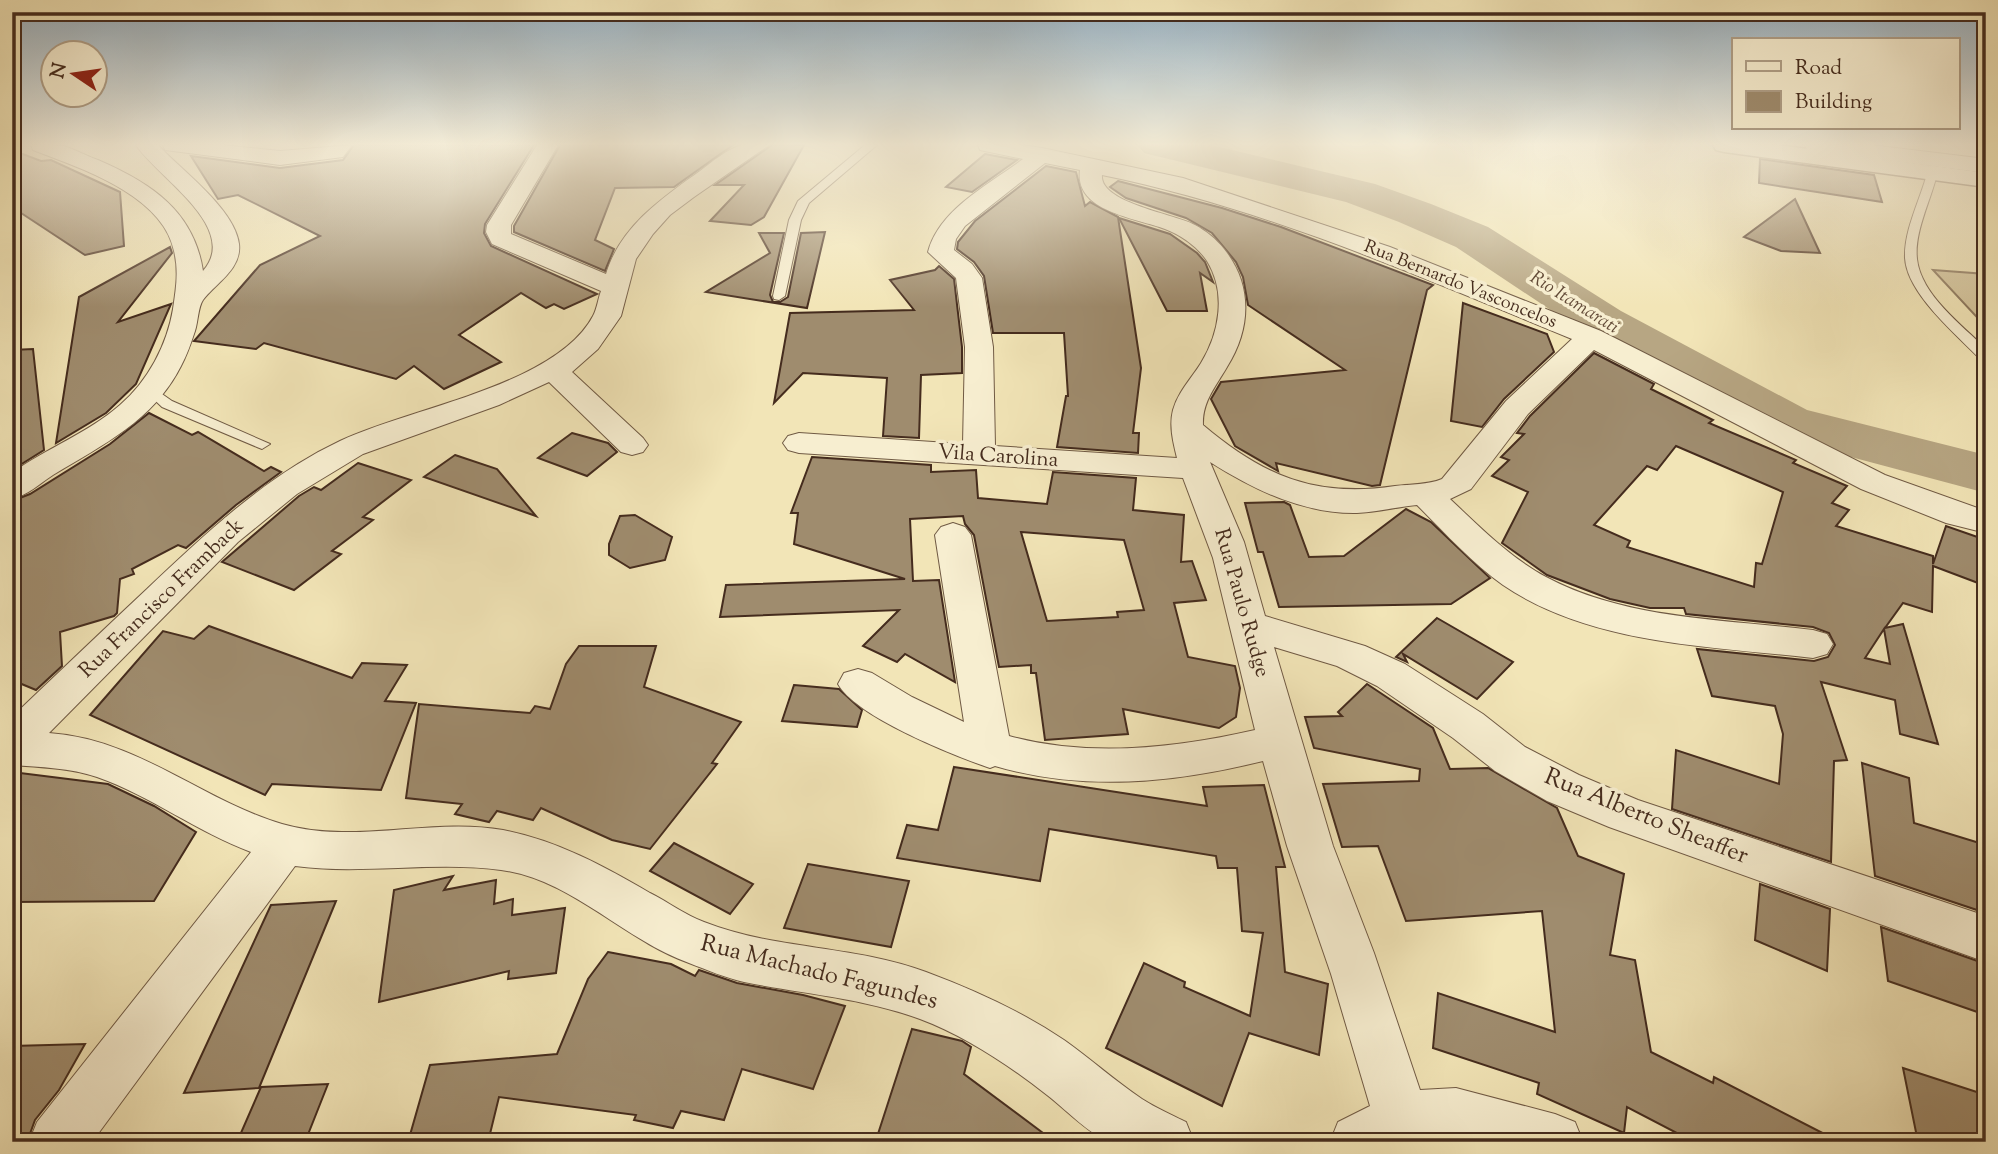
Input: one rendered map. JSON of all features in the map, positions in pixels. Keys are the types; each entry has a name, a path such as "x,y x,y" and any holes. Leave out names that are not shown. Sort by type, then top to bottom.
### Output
{"street":[{"path":"12,489 132,411 152,391 165,369 182,330 191,296 187,246 178,225 152,199"},
{"path":"191,296 221,265 227,253 227,240 208,210 197,199"},
{"path":"515,199 499,225 501,239 616,288"},
{"name":"Rua Francisco Framback","path":"12,745 226,534 285,487 352,447 440,417 554,370 571,358 598,330 607,316 624,259 644,229 662,209 676,199"},
{"path":"979,456 979,347 969,278 963,269 941,252 944,239 956,221 985,199"},
{"name":"Rua Paulo Rudge","path":"1105,199 1185,228 1219,257 1227,273 1232,313 1228,335 1219,357 1200,384 1190,406 1187,428 1197,469 1226,542 1279,741 1311,848 1349,952 1380,1130"},
{"name":"Rua Bernardo Vasconcelos","path":"1229,199 1381,252 1591,337 1873,482 1986,523"},
{"path":"1187,428 1201,441 1245,469 1287,489 1307,495 1353,503 1424,493 1456,485 1465,477 1489,441 1534,387 1591,337"},
{"path":"554,370 632,445"},
{"name":"Vila Carolina","path":"799,443 1197,469"},
{"path":"1424,493 1502,565 1531,586 1558,598 1591,610 1643,622 1813,644"},
{"path":"953,535 990,751"},
{"name":"Rua Alberto Sheaffer","path":"1248,625 1350,656 1391,675 1459,719 1510,759 1563,788 1625,814 1986,939"},
{"path":"858,684 896,711 938,731 990,751 1060,763 1125,766 1192,760 1279,741"},
{"name":"Rua Machado Fagundes","path":"12,745 59,751 102,761 158,785 234,826 284,845 334,851 442,848 502,850 548,863 592,884 688,940 741,958 861,978 922,995 966,1013 1043,1058 1125,1121 1166,1142"},
{"path":"57,1142 284,845"},
{"path":"1380,1130 1455,1116 1555,1142"}],"lane":[{"path":"779,296 794,220 807,199"},
{"path":"1925,199 1912,245 1911,258 1915,272 1940,308 1986,357"},
{"path":"152,391 167,404 262,444"}],"shaded area":[{"path":"1933,270 1986,274 1986,327"}],"building":[{"path":"12,199 121,199 124,246 85,255 12,207"},
{"path":"246,199 501,199 485,224 484,233 491,246 597,294 564,309 554,304 546,308 521,293 459,335 501,362 444,389 414,366 396,379 264,343 256,349 194,341 260,265 320,236"},
{"path":"529,199 611,199 595,240 614,249 605,271 514,232 514,226"},
{"path":"731,199 774,199 764,217 751,225 710,221"},
{"path":"1004,199 1083,199 1085,206 1090,202 1118,217 1141,368 1133,433 1139,433 1138,453 1057,447 1068,396 1064,333 993,333 984,276 974,262 957,249 958,242 975,221"},
{"path":"1129,199 1187,199 1222,208 1281,227 1433,285 1427,290 1380,485 1372,486 1276,463 1278,471 1235,446 1211,399 1221,382 1345,370 1248,305 1243,277 1236,262 1212,233 1186,218"},
{"path":"1795,199 1820,253 1781,251 1744,237"},
{"path":"1119,218 1170,234 1197,253 1205,262 1213,282 1200,273 1207,311 1167,311"},
{"path":"825,232 807,308 706,292 770,253 759,233 784,233 770,295 773,302 780,302 788,297 801,233"},
{"path":"170,247 172,253 118,322 171,304 136,384 106,413 56,443 79,297"},
{"path":"939,266 954,279 962,347 962,373 921,375 919,438 883,436 887,378 803,373 774,403 790,313 914,310 890,280 935,270"},
{"path":"1463,303 1547,334 1554,352 1504,399 1482,427 1451,421"},
{"path":"33,349 44,450 12,470 12,350"},
{"path":"1594,353 1654,384 1651,389 1713,420 1709,423 1796,460 1793,463 1847,486 1832,503 1849,510 1836,526 1933,556 1933,564 1946,526 1986,540 1986,586 1933,566 1932,612 1903,603 1885,628 1903,624 1938,744 1900,734 1895,700 1821,682 1847,760 1834,761 1831,862 1672,809 1676,750 1779,784 1783,734 1775,706 1712,696 1697,649 1814,661 1828,657 1835,645 1829,633 1813,627 1686,614 1684,608 1650,608 1610,599 1547,575 1502,543 1528,492 1492,476 1509,460 1501,457 1524,434 1517,433 1530,416","holes":["1676,446 1783,492 1762,564 1756,563 1754,587 1627,547 1630,541 1594,525 1647,466 1657,470","1884,629 1890,664 1865,658"]},
{"path":"149,413 192,435 198,432 264,471 271,467 281,472 236,505 186,548 178,545 132,569 134,574 120,579 117,613 114,616 60,632 62,666 36,690 12,680 12,501 30,494 110,444"},
{"path":"572,433 608,443 617,452 587,476 538,458"},
{"path":"455,455 497,469 536,516 424,477"},
{"path":"812,457 931,465 931,472 976,470 978,498 1047,504 1053,472 1136,478 1133,510 1184,515 1181,562 1192,561 1206,600 1174,603 1188,657 1235,666 1240,688 1236,717 1219,728 1123,709 1128,734 1045,740 1036,673 1031,673 1031,665 999,667 974,535 965,524 963,516 910,519 913,581 939,580 955,682 905,654 897,662 863,646 899,610 720,617 726,585 905,579 794,544 798,513 791,513","holes":["1021,532 1124,540 1144,610 1117,612 1118,617 1047,621"]},
{"path":"358,463 411,480 363,517 373,520 332,551 341,554 294,590 222,562 299,496 314,487 321,490"},
{"path":"1284,502 1290,505 1309,557 1344,556 1406,509 1431,522 1490,578 1451,604 1279,607 1263,552 1258,552 1245,503"},
{"path":"635,515 672,537 665,560 630,568 609,555 609,544 620,516"},
{"path":"1437,618 1513,662 1477,699 1403,654 1407,662 1396,657"},
{"path":"209,626 352,678 362,663 407,665 385,701 416,703 381,790 272,784 265,795 90,715 163,631 194,639"},
{"path":"579,646 656,646 644,687 741,722 712,763 717,764 650,849 612,840 541,808 533,820 497,811 489,822 455,814 462,804 406,798 419,704 530,713 535,706 550,709 566,664"},
{"path":"1367,684 1433,728 1450,769 1488,768 1557,808 1578,856 1624,874 1610,955 1635,960 1651,1052 1713,1083 1714,1077 1840,1142 1694,1142 1627,1107 1624,1133 1537,1094 1539,1083 1433,1048 1438,993 1555,1032 1542,911 1406,921 1378,846 1342,847 1323,784 1419,781 1420,769 1314,748 1305,717 1342,716 1338,712"},
{"path":"794,685 839,689 862,710 857,727 782,721"},
{"path":"1862,763 1909,778 1914,823 1986,845 1986,913 1875,876"},
{"path":"954,767 1207,806 1203,787 1264,785 1285,867 1276,867 1285,972 1328,984 1319,1055 1249,1033 1222,1106 1106,1048 1144,963 1185,982 1184,987 1250,1016 1263,933 1242,931 1237,868 1218,868 1216,856 1049,829 1040,881 897,858 907,825 938,830"},
{"path":"12,772 108,784 154,806 196,832 154,901 12,902"},
{"path":"674,843 753,884 730,914 650,871"},
{"path":"808,864 909,881 891,947 784,928"},
{"path":"453,876 444,890 496,880 494,904 513,899 512,915 565,908 556,973 508,979 509,971 379,1002 394,890"},
{"path":"1760,884 1830,909 1827,971 1755,940"},
{"path":"336,901 259,1088 184,1093 271,905"},
{"path":"1881,927 1986,964 1986,1015 1888,981"},
{"path":"608,952 671,964 695,976 699,970 737,983 845,1006 813,1089 742,1069 724,1120 681,1111 673,1128 634,1120 636,1115 499,1097 488,1142 408,1142 430,1065 557,1054 588,979"},
{"path":"912,1029 962,1041 971,1047 964,1074 1055,1142 894,1142 877,1137"},
{"path":"85,1044 59,1090 35,1120 27,1142 12,1142 12,1046"},
{"path":"1903,1068 1986,1095 1986,1142 1918,1142"},
{"path":"328,1084 305,1142 237,1142 261,1087"}],"waterway":[{"name":"Rio Itamarati","path":"1376,199 1472,237 1603,322 1786,422 1986,474"}]}
